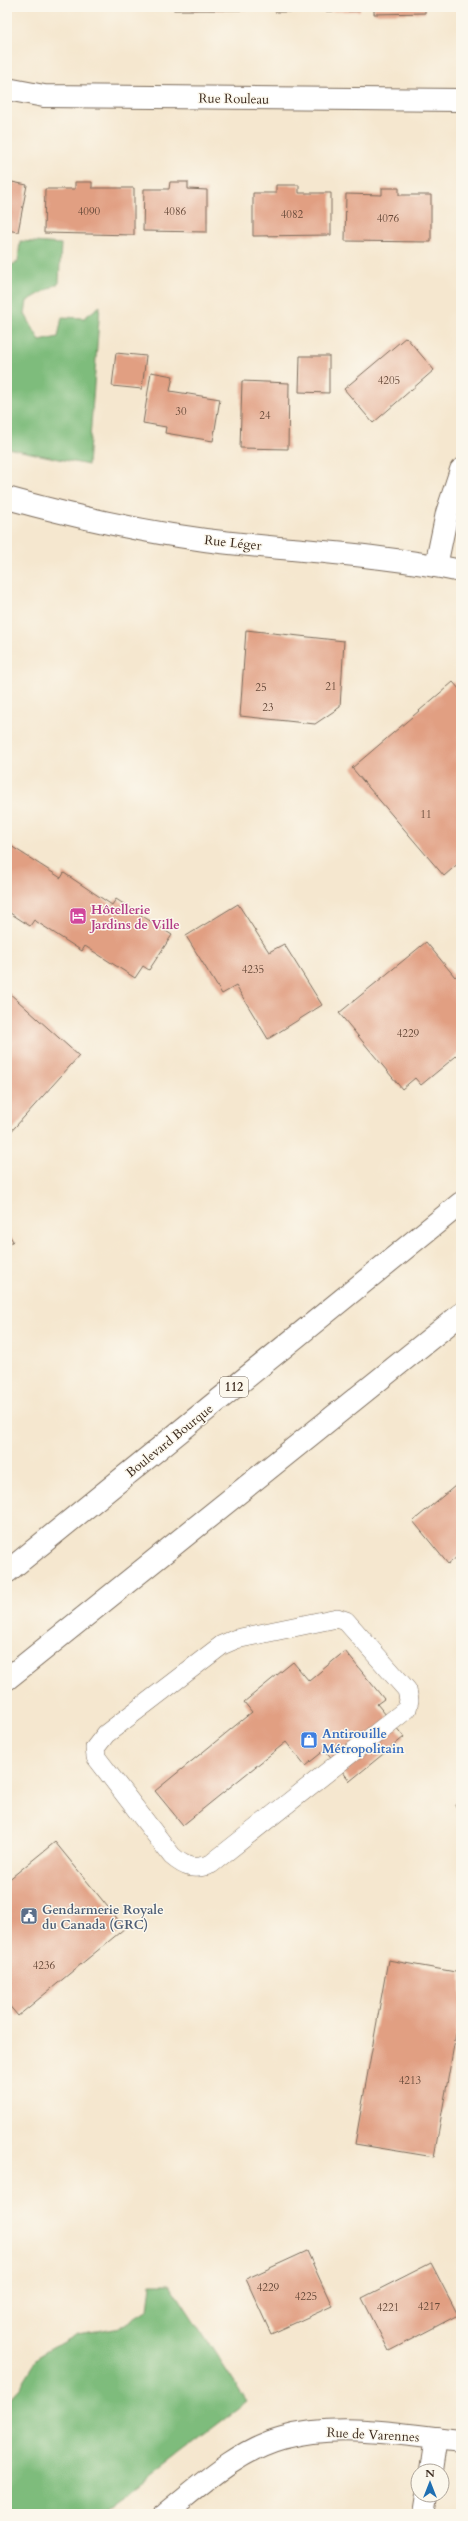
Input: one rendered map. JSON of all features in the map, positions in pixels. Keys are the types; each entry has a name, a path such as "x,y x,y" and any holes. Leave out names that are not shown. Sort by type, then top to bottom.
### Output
{"street":[{"name":"Rue Rouleau","path":"7,89 44,96 461,100"},
{"path":"436,566 447,513 461,470"},
{"name":"Rue Léger","path":"7,498 121,526 205,540 436,566 461,571"},
{"name":"Boulevard Bourque","path":"7,1572 461,1203"},
{"path":"7,1679 461,1314"},
{"name":"Rue de Varennes","path":"165,2514 209,2478 248,2453 282,2438 320,2431 366,2432 461,2441"},
{"path":"432,2463 436,2438"},
{"path":"424,2514 426,2503"}],"lane":[{"path":"337,1618 346,1621 407,1690 409,1700 407,1708 211,1864 198,1868 184,1866 172,1856 96,1757 95,1748 106,1734 222,1644 236,1639 325,1620 337,1618"}],"green space":[{"path":"20,241 61,244 59,283 27,301 25,314 40,341 58,337 62,317 84,318 100,306 88,465 7,448 7,267 18,262"},
{"path":"151,2284 170,2284 247,2402 100,2514 7,2514 7,2401 20,2387 40,2355 77,2334 121,2327 148,2310"}],"building":[{"path":"174,7 262,7 262,10 174,10"},
{"path":"275,7 360,7 360,11 275,12"},
{"path":"374,7 425,7 425,13 374,14"},
{"path":"7,181 27,185 18,232 7,230"},
{"path":"75,182 92,182 92,188 134,188 134,235 44,233 45,189 75,189"},
{"path":"170,182 188,182 188,189 207,190 207,232 143,231 144,189 169,189"},
{"path":"276,185 299,185 299,193 331,193 331,235 253,236 253,193 276,193"},
{"path":"382,188 399,188 399,195 431,195 431,242 345,241 346,194 382,195"},
{"path":"406,337 434,370 373,423 344,389"},
{"path":"116,353 146,356 142,389 112,386"},
{"path":"300,356 329,356 329,393 299,392"},
{"path":"151,372 173,376 170,391 220,399 213,441 165,433 166,427 143,423"},
{"path":"242,381 289,383 288,449 240,448"},
{"path":"246,630 344,641 340,707 315,724 240,716"},
{"path":"453,682 461,691 461,861 444,876 352,768"},
{"name":"Hôtellerie Jardins de Ville","path":"11,846 61,878 64,873 112,905 116,899 172,935 149,970 143,966 135,978 85,946 82,951 34,920 30,926 7,911 7,852"},
{"name":"Hôtellerie Jardins de Ville","path":"238,904 269,952 284,944 322,1005 268,1039 236,986 222,994 186,936"},
{"path":"426,942 455,977 461,972 461,1052 421,1085 415,1078 402,1089 339,1013"},
{"path":"7,991 79,1056 7,1136"},
{"path":"7,1232 13,1241 7,1246"},
{"path":"461,1481 461,1554 448,1564 413,1521"},
{"name":"Antirouille Métropolitain","path":"345,1651 384,1699 377,1704 404,1737 350,1781 325,1750 305,1766 286,1742 183,1825 155,1791 252,1712 244,1702 293,1662 309,1681"},
{"path":"461,1800 461,1813 455,1805"},
{"path":"55,1842 125,1928 18,2016 7,2003 7,1881"},
{"path":"388,1960 461,1973 461,2006 434,2157 355,2144"},
{"path":"307,2251 332,2306 271,2334 246,2279"},
{"path":"431,2263 458,2315 389,2351 362,2298"}],"place":[{"name":"Hôtellerie Jardins de Ville","path":"78,916"},
{"name":"Antirouille Métropolitain","path":"309,1740"},
{"name":"Gendarmerie Royale du Canada (GRC)","path":"29,1916"}]}
